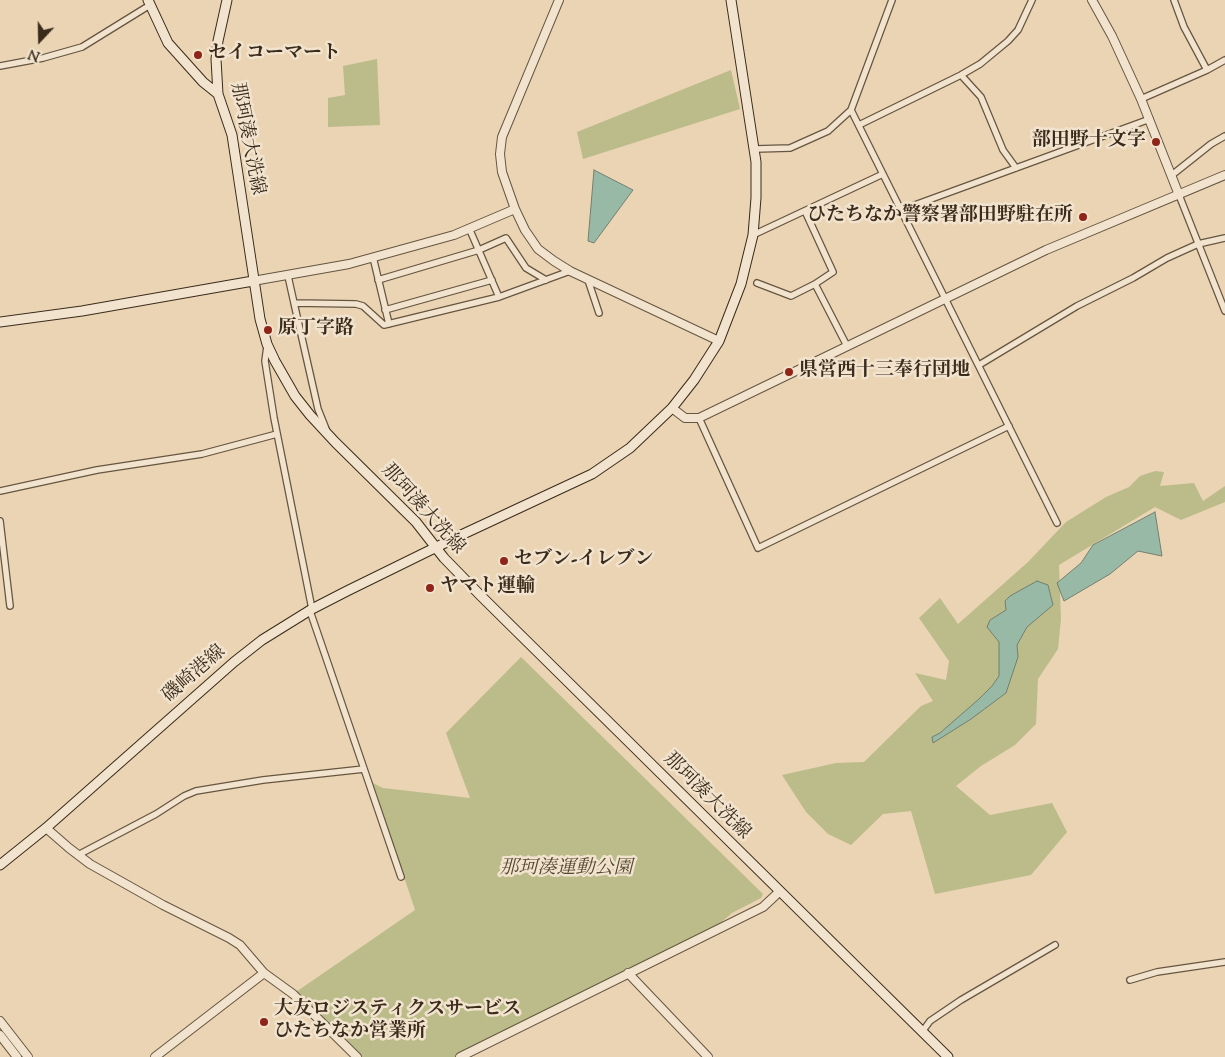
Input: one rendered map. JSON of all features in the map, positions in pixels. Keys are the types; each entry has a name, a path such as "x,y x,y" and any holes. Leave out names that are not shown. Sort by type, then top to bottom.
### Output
{"main road":[{"name":"那珂湊大洗線","path":"227,0 216,59 218,94 232,135 260,319 267,344 275,362 295,396 327,433 416,522 436,548 481,596 948,1057"},
{"name":"磯崎港線","path":"0,864 46,828 234,662 262,640 311,610 592,474 630,448 672,408 694,380 718,341 741,284 753,235 757,181 755,149 731,0"},
{"path":"149,3 168,43 203,82 218,94"},
{"path":"0,322 82,311 253,281"}],"street":[{"path":"559,0 502,137 500,154 502,172 515,209 525,230 538,249 554,261 588,280 718,341"},
{"path":"755,149 790,148 828,131 851,110 892,0"},
{"path":"859,125 980,64 1008,41 1018,30 1032,0"},
{"path":"1092,0 1112,36 1150,119 1225,311"},
{"path":"1174,0 1184,27 1207,70"},
{"path":"0,66 43,58 82,47 149,3"},
{"path":"1141,99 1225,60"},
{"path":"961,75 981,97 1003,150 1016,168"},
{"path":"851,110 1057,523"},
{"path":"900,210 1150,119"},
{"path":"1172,175 1211,144 1225,136"},
{"path":"753,235 883,174"},
{"path":"672,408 685,418 699,418 1046,250 1225,175"},
{"path":"253,281 288,276 373,258 454,235 515,209"},
{"path":"756,283 791,296 833,272 805,211"},
{"path":"469,228 500,297"},
{"path":"378,280 479,250 506,238 526,268 546,280"},
{"path":"979,365 1077,306 1133,278 1166,258 1198,244 1225,238"},
{"path":"373,258 388,324"},
{"path":"294,303 356,304 363,306 384,324 388,324 500,297 570,271"},
{"path":"288,276 318,409 327,433"},
{"path":"385,310 492,280"},
{"path":"588,280 599,313"},
{"path":"815,284 847,346"},
{"path":"267,344 265,361 277,434 311,610 401,877"},
{"path":"699,418 758,548 1009,426"},
{"path":"0,491 97,470 202,454 277,434"},
{"path":"0,521 10,606"},
{"path":"78,855 196,791 240,783 364,770"},
{"path":"46,828 78,855 163,905 240,945 264,973 293,994 357,1057"},
{"path":"460,1057 763,907 779,892"},
{"path":"922,1032 930,1021 961,1000 1055,945"},
{"path":"1130,980 1157,972 1225,962"},
{"path":"155,1057 264,973"},
{"path":"628,973 708,1057"},
{"path":"0,1021 28,1057"},
{"path":"0,1035 17,1057"}],"green space":[{"path":"377,59 380,125 328,127 328,98 345,95 343,66"},
{"path":"731,70 740,109 583,159 577,132"},
{"path":"1155,471 1164,472 1160,486 1194,483 1203,501 1225,486 1225,502 1181,520 1155,507 1059,565 1061,619 1058,649 1038,679 1036,724 1015,745 981,766 956,786 990,815 1052,803 1067,832 1031,875 935,894 911,811 883,814 851,845 828,834 806,812 782,775 836,763 864,762 921,706 933,701 915,673 946,680 949,661 919,618 940,598 958,624 1028,562 1066,522 1106,497 1129,487 1140,476"},
{"name":"那珂湊運動公園","path":"521,657 763,894 761,898 732,913 710,932 460,1057 357,1057 293,994 415,910 373,783 383,788 470,798 446,733"}],"shaded area":[{"path":"594,170 633,190 594,243 588,241"},
{"path":"1155,512 1162,556 1138,551 1110,574 1064,601 1057,583 1081,563 1093,545"},
{"path":"1037,581 1048,585 1053,605 1027,627 1017,645 1018,657 1006,693 971,719 933,743 932,737 940,733 979,699 999,676 999,642 987,627 990,620 1006,610 1005,601 1010,596"}],"place":[{"name":"セイコーマート","path":"198,55"},
{"name":"部田野十文字","path":"1156,142"},
{"name":"ひたちなか警察署部田野駐在所","path":"1083,217"},
{"name":"原丁字路","path":"268,330"},
{"name":"県営西十三奉行団地","path":"789,372"},
{"name":"セブン-イレブン","path":"504,561"},
{"name":"ヤマト運輸","path":"430,588"},
{"name":"大友ロジスティクスサービス ひたちなか営業所","path":"264,1022"}]}
